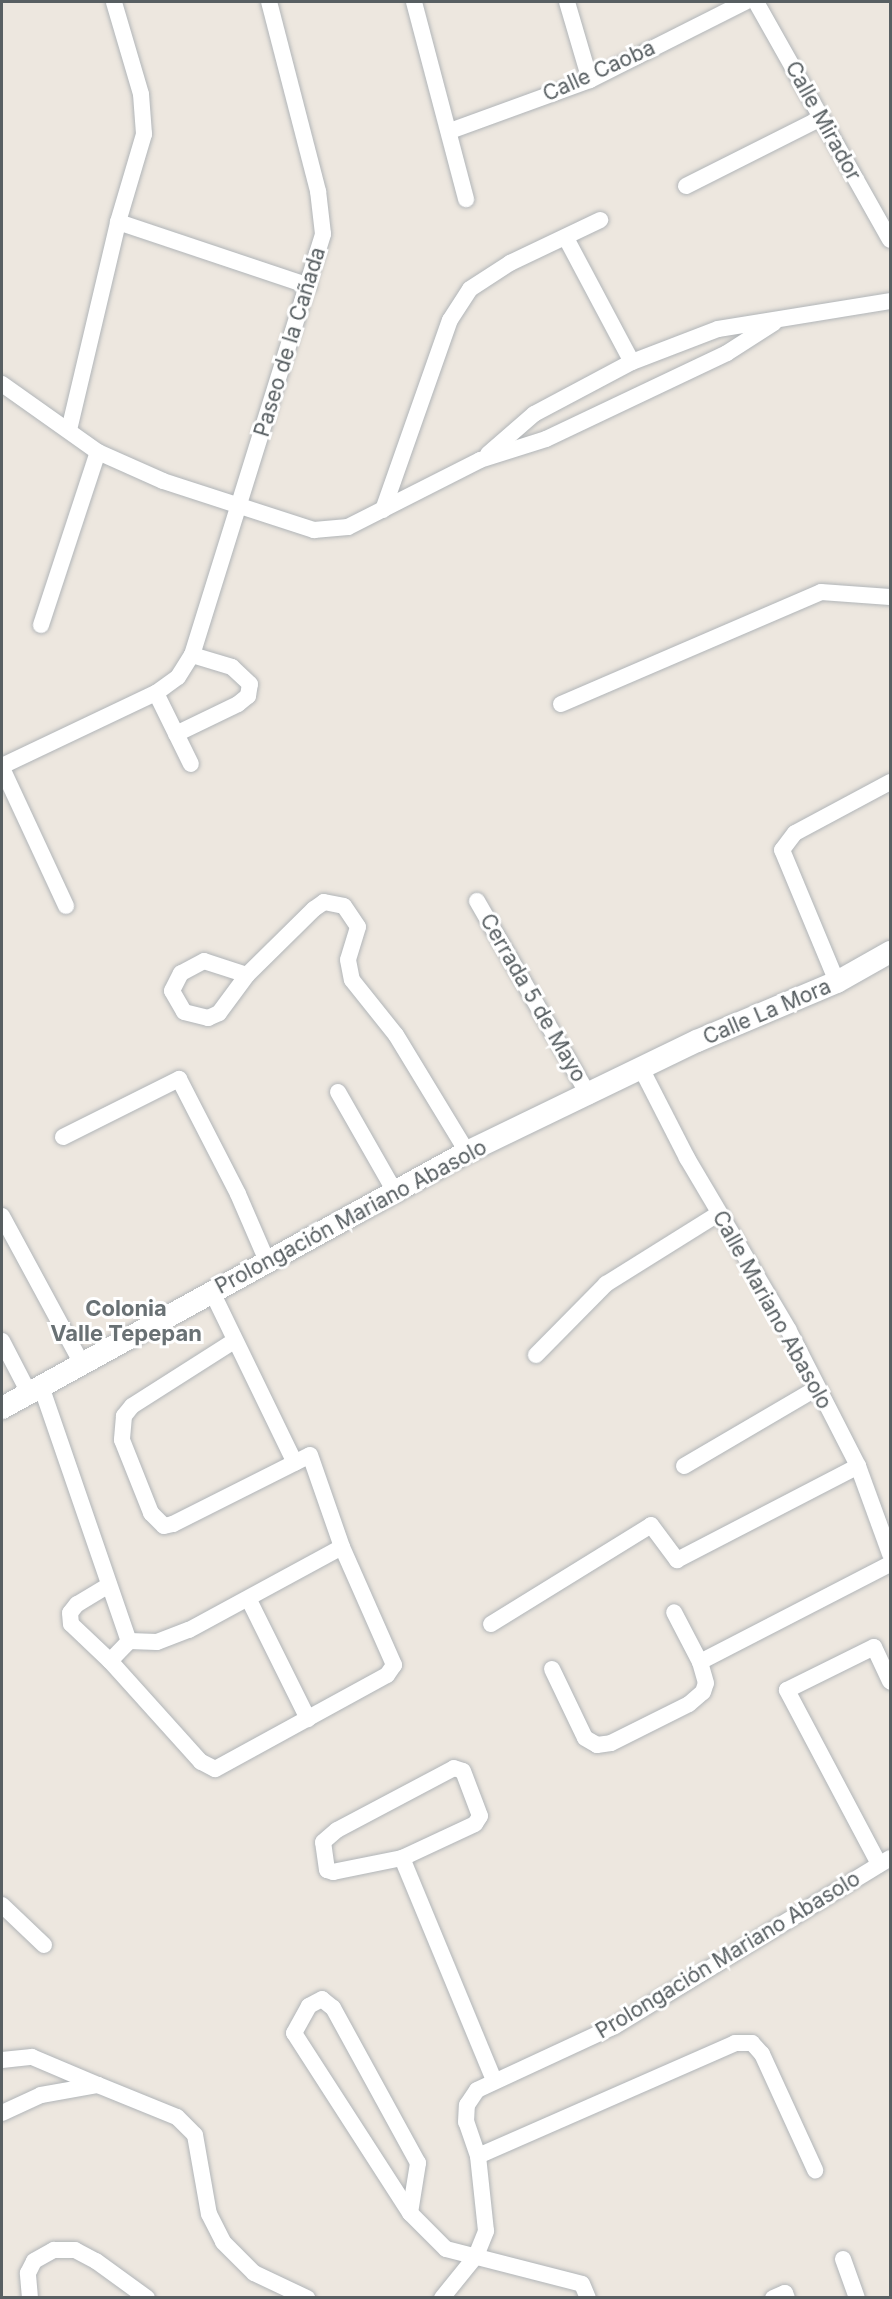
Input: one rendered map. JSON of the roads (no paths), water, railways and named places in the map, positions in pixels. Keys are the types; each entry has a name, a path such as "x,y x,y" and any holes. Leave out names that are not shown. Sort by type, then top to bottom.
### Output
{"street":[{"path":"69,430 118,222 144,134 141,94 114,2"},
{"name":"Paseo de la Cañada","path":"2,767 156,693 178,678 192,655 309,286 323,234 318,191 269,2"},
{"path":"414,2 450,131 466,199"},
{"path":"567,2 590,80"},
{"name":"Calle Caoba","path":"450,131 590,80 745,2"},
{"name":"Calle Mirador","path":"756,2 891,240"},
{"path":"686,186 821,118"},
{"path":"383,510 450,320 470,288 510,263 600,220"},
{"path":"118,222 309,286"},
{"path":"566,238 632,362"},
{"path":"480,460 534,414 632,362 718,329 774,323 891,301"},
{"path":"2,384 98,452 163,481 314,530 348,526 480,460 546,439 727,353 774,323"},
{"path":"41,625 98,452"},
{"path":"561,704 821,592 891,597"},
{"path":"176,734 248,696 250,684 243,675 232,667 192,655"},
{"path":"156,693 191,764"},
{"path":"2,767 66,906"},
{"path":"837,982 782,850 795,833 891,782"},
{"name":"Cerrada 5 de Mayo","path":"477,901 589,1096"},
{"path":"247,975 314,909 324,902 344,906 358,927 348,960 352,980 396,1035 467,1152"},
{"name":"Calle La Mora","path":"642,1070 697,1041 837,982 891,952"},
{"name":"Prolongación Mariano Abasolo","path":"2,1408 467,1152 642,1070"},
{"name":"Calle Mariano Abasolo","path":"642,1070 718,1214 788,1329 858,1466 891,1554"},
{"path":"63,1137 179,1079 238,1194 267,1261"},
{"path":"338,1092 394,1192"},
{"path":"536,1355 606,1284 718,1214"},
{"path":"2,1216 82,1364"},
{"path":"212,1292 295,1463"},
{"path":"2,1341 35,1390 129,1641"},
{"path":"109,1585 77,1604 70,1613 71,1624 110,1661 201,1762 215,1770 387,1675 394,1665 342,1547 310,1455 173,1524 165,1526 152,1513 122,1440 124,1416 132,1406 234,1341"},
{"path":"684,1466 817,1388"},
{"path":"491,1624 651,1525 677,1560 858,1466"},
{"path":"110,1661 129,1641 157,1642 249,1600 342,1547"},
{"path":"700,1662 891,1564"},
{"path":"249,1600 308,1719"},
{"path":"552,1669 585,1738 597,1745 611,1743 689,1704 703,1692 706,1683 700,1662 674,1612"},
{"path":"885,1861 787,1690 874,1647 891,1681"},
{"path":"454,1768 463,1771 480,1816 476,1824 402,1858 333,1872 327,1870 323,1842 337,1830 454,1768"},
{"path":"402,1858 494,2080"},
{"name":"Prolongación Mariano Abasolo","path":"442,2298 476,2256 486,2231 478,2156 466,2122 467,2105 477,2090 494,2080 615,2026 885,1861"},
{"path":"4,1912 44,1945"},
{"path":"410,2213 418,2163 333,2008 322,2000 309,2006 294,2032 410,2213 446,2249 582,2284 588,2298"},
{"path":"478,2156 735,2043 752,2043 762,2054 815,2170"},
{"path":"2,2060 33,2057 98,2085 151,2104 177,2117 189,2129 201,2153 209,2214 223,2242 254,2273 307,2298"},
{"path":"2,2113 41,2095 98,2085"},
{"path":"30,2298 28,2273 34,2261 54,2250 75,2250 96,2260 147,2298"},
{"path":"843,2259 857,2298"},
{"path":"773,2298 785,2293 786,2298"}],"district":[{"name":"Colonia Valle Tepepan","path":"126,1320"}]}
